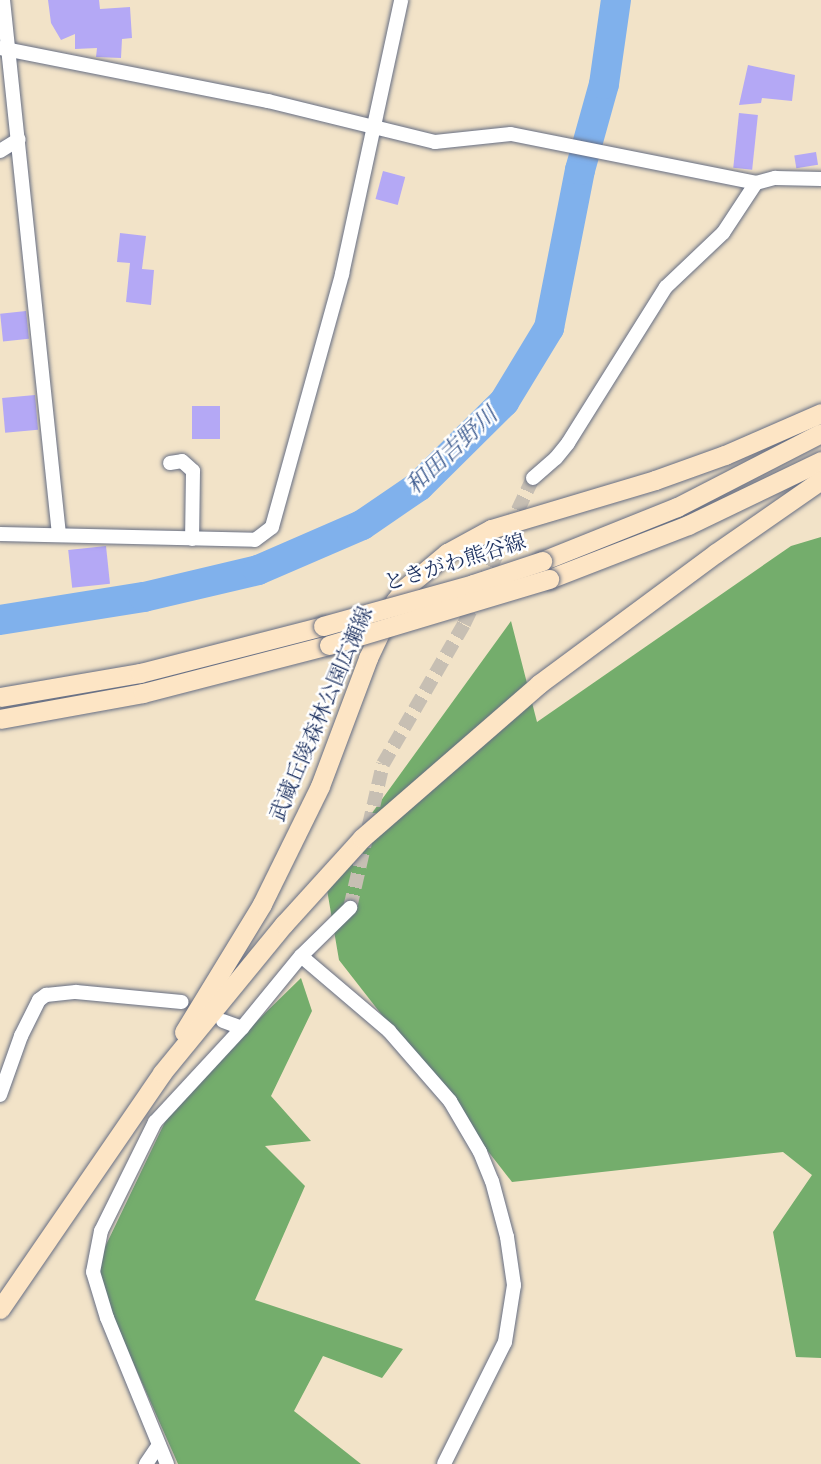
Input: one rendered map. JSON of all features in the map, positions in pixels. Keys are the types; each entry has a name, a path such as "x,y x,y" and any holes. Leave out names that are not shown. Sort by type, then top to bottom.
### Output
{"main road":[{"name":"武蔵丘陵森林公園広瀬線","path":"162,1073 205,993 262,904 320,786 368,658 395,601 405,588 447,553 491,529 678,471 821,414"},
{"name":"ときがわ熊谷線","path":"0,719 143,694 542,561 677,507 821,433"},
{"name":"ときがわ熊谷線","path":"0,697 140,673 326,635 549,579 688,525 821,461"},
{"name":"武蔵丘陵森林公園広瀬線","path":"0,1309 162,1073 321,882 362,838 539,684 716,553 821,480"}],"street":[{"path":"3,0 5,49 19,139 59,536"},
{"path":"0,534 255,540 272,527 335,300 401,0"},
{"path":"5,49 268,100 435,142 511,134 756,183 775,178 821,178"},
{"path":"0,151 19,139"},
{"path":"533,478 556,458 568,443 666,287 723,233 756,183"},
{"path":"170,463 182,461 193,471 192,539"},
{"path":"167,1464 107,1318 93,1272 101,1231 155,1122 242,1028 301,956 351,908"},
{"path":"301,956 389,1031 450,1101 480,1153 492,1181 507,1237 514,1285 505,1342 490,1377 444,1464"},
{"path":"0,1095 20,1036 38,1000 46,995 76,992 182,1002"},
{"path":"223,1021 242,1028"},
{"path":"146,1464 159,1445"}],"green space":[{"path":"821,537 821,1358 796,1357 773,1232 812,1175 783,1152 512,1182 339,960 325,878 511,621 537,722 791,546"},
{"path":"301,978 312,1011 271,1096 311,1141 265,1146 305,1186 255,1300 403,1349 382,1378 323,1356 294,1411 361,1464 178,1464 93,1272 175,1101"}],"building":[{"path":"48,0 99,0 100,9 130,7 132,38 122,39 121,58 96,57 97,48 75,49 75,34 61,40 51,23"},
{"path":"748,65 795,75 792,101 762,98 761,103 739,105"},
{"path":"739,113 758,115 752,170 733,168"},
{"path":"816,152 818,165 796,168 794,155"},
{"path":"383,171 405,177 398,205 375,199"},
{"path":"120,233 146,236 142,269 154,270 151,305 126,302 130,263 117,262"},
{"path":"26,311 29,339 3,342 0,314"},
{"path":"35,395 38,430 5,433 2,398"},
{"path":"192,406 220,406 220,439 192,439"},
{"path":"106,546 110,584 72,588 68,550"}],"waterway":[{"name":"和田吉野川","path":"0,620 144,597 258,570 362,525 419,486 504,402 549,328 580,170 604,84 616,0"}],"tunnel":[{"path":"350,908 383,764 464,624 533,478"}]}
